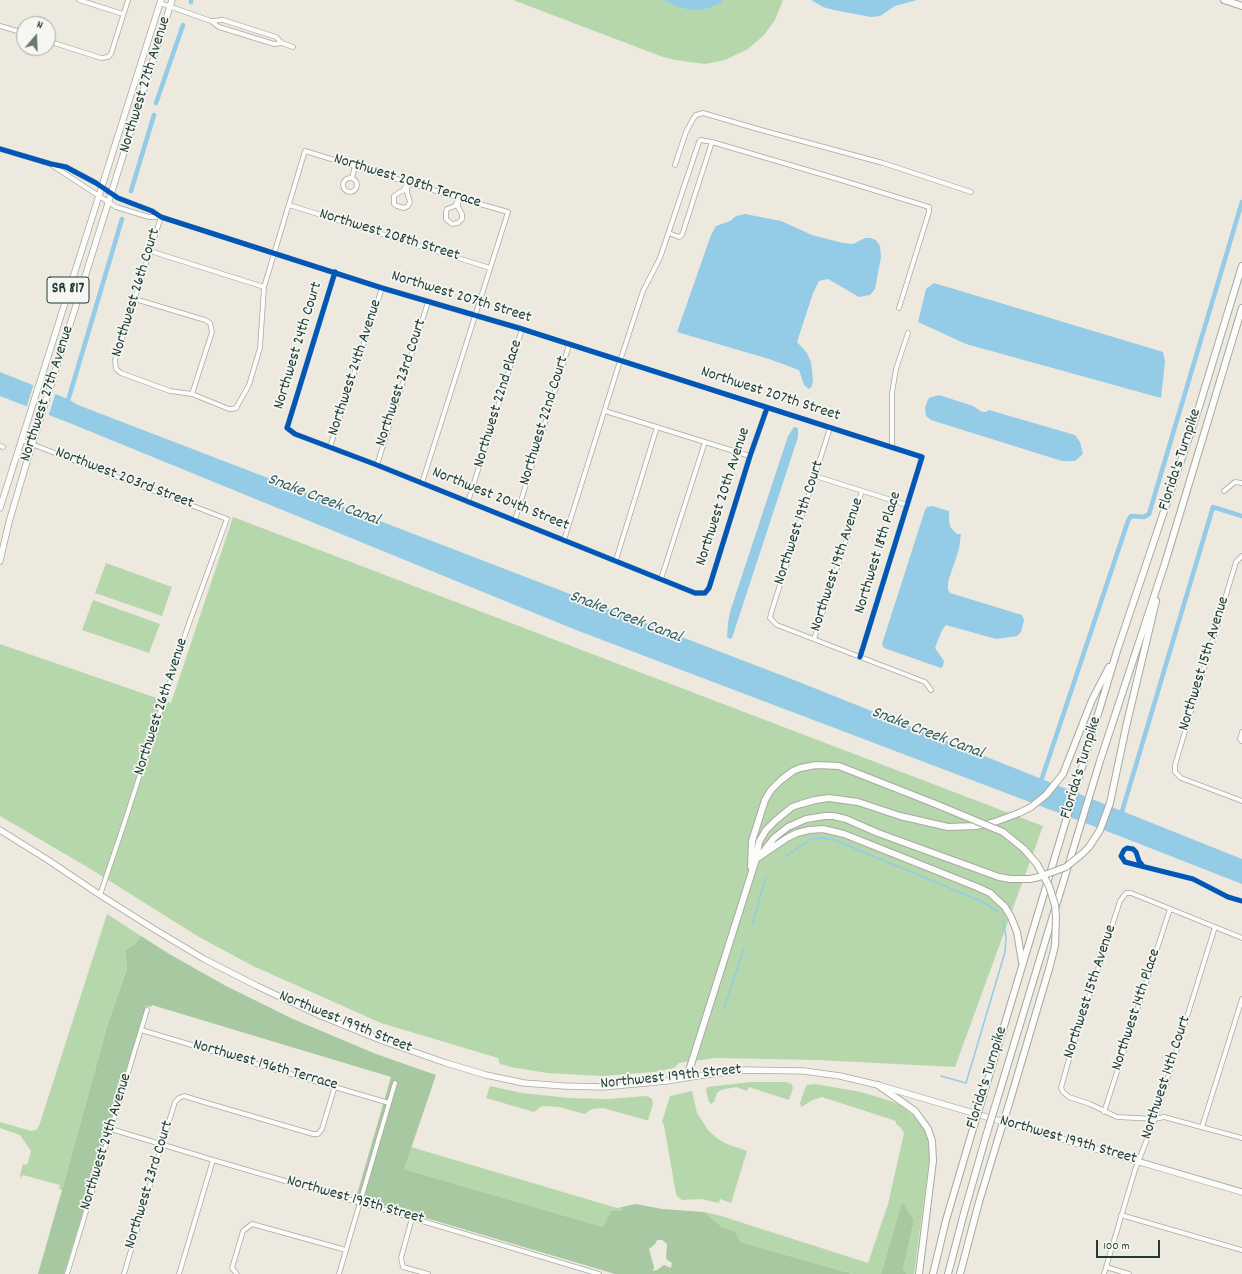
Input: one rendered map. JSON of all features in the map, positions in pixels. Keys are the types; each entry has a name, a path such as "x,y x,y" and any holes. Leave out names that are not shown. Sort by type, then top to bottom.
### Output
{"highway":[{"path":"1224,0 1242,6"},
{"name":"Florida's Turnpike","path":"933,1274 946,1220 1117,651 1199,407 1242,262"},
{"name":"Florida's Turnpike","path":"948,1274 986,1136 1090,794 1165,563 1242,308"},
{"path":"756,859 774,838 788,827 806,818 833,816 846,819 878,833 999,877 1010,879 1030,879 1066,867 1089,847 1100,830 1110,802 1127,721 1165,563"},
{"path":"687,1077 756,859 759,842 766,830 775,821 792,808 815,800 829,798 858,802 900,816 948,827 976,826 1007,818 1031,807 1046,796 1059,780 1066,767 1092,700 1117,651"},
{"path":"751,872 752,841 765,800 771,790 780,780 800,768 820,764 839,766 1003,832 1024,849 1037,864 1046,879 1051,893 1056,917 1057,936 1049,969 979,1202 960,1274"},
{"path":"756,859 797,833 823,829 844,834 990,893 1000,901 1009,912 1017,932 1023,964"},
{"path":"878,1085 915,1111 928,1128 932,1141 933,1161 919,1274"}],"main road":[{"name":"Northwest 27th Avenue","path":"0,558 32,444 172,0"},
{"name":"Northwest 27th Avenue","path":"0,508 160,2"},
{"path":"129,102 140,105"},
{"name":"Northwest 199th Street","path":"0,830 100,895 204,959 257,986 321,1016 383,1041 486,1075 524,1083 603,1087 668,1081 687,1077 743,1070 804,1071 840,1076 878,1085 1242,1192"}],"street":[{"path":"79,0 123,14"},
{"path":"56,44 101,58 108,57 111,54 128,0"},
{"path":"160,2 211,21 219,27 274,44 282,43"},
{"path":"211,21 223,20 276,37 282,43 293,47"},
{"path":"0,26 16,31"},
{"path":"674,165 686,132 693,119 703,113 883,163 971,192"},
{"path":"564,540 643,291 660,258 699,142 704,139 929,207 929,212 899,308"},
{"path":"669,233 679,237 682,235 712,142"},
{"name":"Northwest 207th Street","path":"0,149 66,167 87,177 112,194 129,203 152,211 161,217 382,288 522,330 922,457"},
{"name":"Northwest 208th Terrace","path":"289,205 306,151 508,212 490,268"},
{"name":"Northwest 207th Street","path":"51,164 116,207 149,217 161,217"},
{"path":"352,178 355,166"},
{"path":"408,182 407,192 410,202 408,206 404,208 397,206 394,204 394,196 403,191 408,182"},
{"path":"460,198 458,207 462,214 462,219 458,223 452,224 446,219 446,212 447,209 454,206 460,198"},
{"path":"135,298 205,320 210,323 212,332 192,394 229,409 236,408 249,385 260,348 264,287 289,205"},
{"name":"Northwest 208th Street","path":"289,205 490,268"},
{"name":"Northwest 26th Court","path":"161,217 115,360 116,369 121,373 170,391 192,394"},
{"path":"150,251 264,287"},
{"path":"422,483 490,268"},
{"name":"Northwest 24th Court","path":"287,428 335,272"},
{"name":"Northwest 24th Avenue","path":"330,447 382,288"},
{"name":"Northwest 23rd Court","path":"377,465 428,302"},
{"name":"Northwest 22nd Place","path":"468,502 522,330"},
{"path":"892,448 892,393 896,369 908,333"},
{"name":"Northwest 22nd Court","path":"515,520 569,345"},
{"name":"Northwest 20th Avenue","path":"705,593 709,588 766,408"},
{"path":"605,411 750,456"},
{"path":"616,560 657,427"},
{"name":"Northwest 204th Street","path":"287,428 294,434 377,465 695,593 705,593"},
{"name":"Northwest 19th Court","path":"814,639 777,625 770,618 830,428"},
{"name":"Northwest 203rd Street","path":"21,440 227,519"},
{"path":"661,579 704,442"},
{"name":"Northwest 18th Place","path":"860,657 922,457"},
{"path":"815,476 908,505"},
{"path":"1224,491 1236,482 1242,483"},
{"name":"Northwest 19th Avenue","path":"814,639 862,490"},
{"name":"Northwest 26th Avenue","path":"100,895 124,828 187,629 227,519"},
{"name":"Northwest 15th Avenue","path":"1241,557 1236,562 1225,596 1175,764 1175,772 1181,778 1242,801"},
{"path":"814,639 925,682 931,690"},
{"path":"1241,740 1242,732"},
{"name":"Northwest 15th Avenue","path":"1104,1112 1090,1104 1069,1097 1061,1088 1120,901 1126,893 1132,893 1170,909"},
{"path":"1170,909 1242,938"},
{"name":"Northwest 14th Place","path":"1104,1112 1170,909"},
{"name":"Northwest 14th Court","path":"1104,1274 1135,1170 1155,1119 1215,927"},
{"path":"1202,1127 1242,999"},
{"name":"Northwest 24th Avenue","path":"67,1274 147,1010"},
{"name":"Northwest 196th Terrace","path":"141,1030 389,1103"},
{"path":"339,1274 395,1083"},
{"name":"Northwest 23rd Court","path":"124,1274 162,1144 176,1102 179,1098 184,1096 313,1134 318,1134 322,1129 335,1086"},
{"path":"1104,1112 1116,1117 1155,1119 1164,1117 1242,1138"},
{"name":"Northwest 195th Street","path":"111,1129 599,1274"},
{"path":"179,1274 213,1160"},
{"path":"1121,1215 1242,1250"},
{"path":"412,1218 400,1258 403,1267 428,1274"},
{"path":"237,1274 232,1268 243,1231 252,1224 346,1250"},
{"path":"1106,1267 1129,1274"}],"green space":[{"path":"513,0 783,0 775,20 764,35 748,49 725,60 705,64 663,57"},
{"path":"233,517 1043,826 955,1067 818,1060 715,1058 679,1063 674,1068 654,1072 602,1076 547,1073 500,1065 498,1058 381,1023 253,966 199,937 89,868 0,816 0,644 171,703"},
{"path":"106,563 172,587 162,616 95,593"},
{"path":"93,600 160,624 149,653 82,630"},
{"path":"107,914 141,936 136,943 125,951 127,967 108,1023 62,1190 59,1189 60,1185 23,1175 21,1178 20,1175 23,1164 27,1165 31,1151 20,1135 0,1128 0,1122 31,1131 36,1130 39,1126"},
{"path":"141,936 226,986 293,1019 376,1054 436,1075 404,1169 603,1227 611,1211 623,1211 622,1207 636,1204 662,1209 704,1212 723,1228 735,1231 740,1242 853,1274 615,1274 355,1197 391,1077 152,1005 151,1007 146,1006 64,1274 38,1274 108,1023 127,968 125,951 136,943","holes":["657,1240 662,1240 667,1244 666,1259 672,1263 671,1268 664,1265 653,1271 654,1267 649,1249"]},
{"path":"751,1082 787,1082 790,1084 791,1083 793,1088 789,1100 749,1087 747,1091 736,1087 721,1090 717,1093 714,1102 711,1104 709,1102 706,1091 707,1087"},
{"path":"808,1084 861,1092 891,1101 902,1106 912,1115 914,1114 924,1126 929,1139 930,1154 914,1274 907,1274 903,1270 914,1220 902,1203 881,1274 853,1274 740,1242 735,1231 723,1228 704,1212 718,1215 868,1263 888,1204 904,1133 896,1124 896,1121 822,1097 801,1107 800,1103 805,1088"},
{"path":"490,1086 522,1093 569,1098 608,1099 647,1096 652,1099 653,1104 648,1120 603,1108 592,1109 585,1114 559,1107 544,1106 540,1107 534,1112 486,1098"},
{"path":"692,1091 697,1113 708,1130 718,1139 727,1144 747,1151 731,1203 720,1199 719,1203 701,1199 682,1200 676,1194 664,1125 662,1122 670,1096"},
{"path":"411,1147 617,1208 622,1207 623,1211 603,1227 404,1169"},
{"path":"902,1202 914,1220 903,1270 907,1274 881,1274"}],"water":[{"path":"663,0 723,0 720,3 706,9 690,10"},
{"path":"811,0 917,0 895,6 880,16 871,17 823,7"},
{"path":"745,214 781,221 812,235 843,243 853,244 865,238 870,238 876,240 880,246 881,257 875,289 870,295 859,297 828,279 819,281 813,293 797,342 807,353 811,362 813,380 812,386 809,389 804,385 799,370 769,359 677,332 711,235 716,226 730,221 736,216"},
{"path":"934,283 1163,352 1165,362 1161,398 966,344 918,322 926,289"},
{"name":"Snake Creek Canal","path":"0,372 68,399 78,405 799,682 1242,859 1242,884 576,630 0,396"},
{"path":"939,395 973,406 982,412 989,410 1075,435 1080,442 1083,454 1075,461 1062,461 931,420 926,416 925,408 929,398"},
{"path":"794,427 798,428 798,437 732,638 730,639 727,637 730,612 788,436"},
{"path":"932,506 949,511 949,522 951,528 957,534 961,534 959,549 948,582 948,589 950,593 1022,615 1024,620 1021,632 1017,636 996,639 946,625 942,630 935,648 944,661 941,668 884,648 882,644 925,510 927,507"}],"pier":[{"path":"34,383 56,392 48,417 26,409"}],"waterway":[{"path":"156,103 183,25"},
{"path":"131,191 154,115"},
{"path":"1040,784 1128,521 1131,516 1144,517 1149,514 1242,202"},
{"path":"67,404 122,219"},
{"path":"1121,815 1213,507 1242,516"},
{"path":"786,856 811,839 832,839 981,901 997,911"},
{"path":"752,925 766,877"},
{"path":"941,1076 966,1083 1005,952 1006,937 1003,921"},
{"path":"724,1009 744,948"}],"cycle path":[{"path":"0,149 66,167 96,183 118,198 152,211 161,217 382,288 522,329 922,457 860,657"},
{"path":"335,272 287,428 295,434 377,465 695,593 705,593 709,588 750,456 767,408"},
{"path":"1143,866 1133,849 1127,848 1124,850 1121,856 1125,862 1193,879 1228,897 1242,901"}]}
